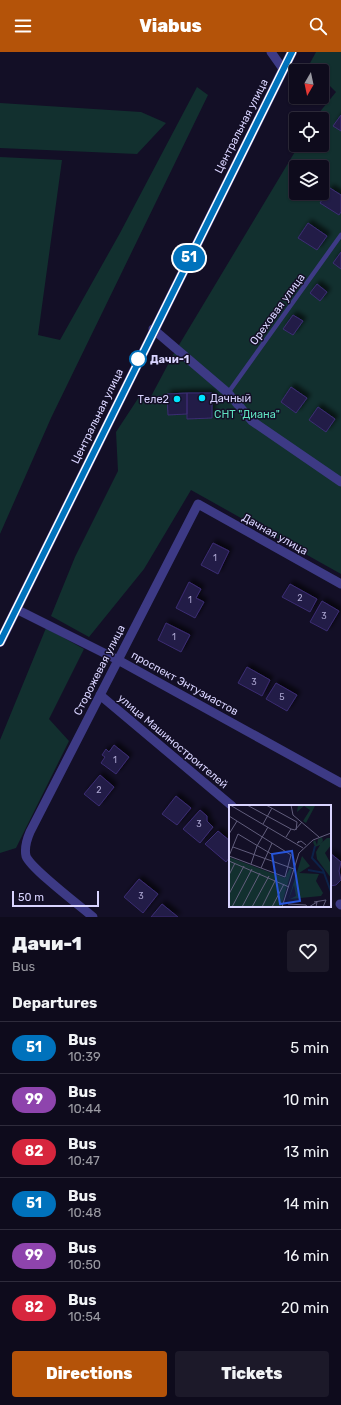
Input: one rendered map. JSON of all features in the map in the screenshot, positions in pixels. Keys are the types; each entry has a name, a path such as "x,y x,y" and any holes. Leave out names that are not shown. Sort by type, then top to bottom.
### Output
{"street":[{"path":"272,52 284,69"},
{"name":"Центральная улица","path":"0,642 153,329 292,52"},
{"path":"153,329 228,393 252,421 341,482"},
{"name":"Дачная улица","path":"198,504 341,584"},
{"name":"Сторожевая улица","path":"93,917 36,869 26,857 25,847 30,832 198,504"},
{"name":"проспект Энтузиастов","path":"16,609 118,660 341,783"},
{"name":"улица Машиностроителей","path":"100,695 231,805"}],"lane":[{"name":"Ореховая улица","path":"228,393 341,235"}],"green space":[{"name":"СНТ \"Диана\"","path":"316,52 341,52 341,574 191,490 144,569 89,637 51,616 75,557 118,471 116,432 139,397 147,404 173,355 289,162 289,200 329,200 329,160 290,160 295,152 329,152 329,112 320,112 326,104 329,104 329,101 336,92 329,85 329,64 310,64"},
{"path":"197,87 208,95 51,418 0,534 0,157 62,160 38,335 60,340 120,233"},
{"path":"0,103 141,112 166,123 137,154 0,148"},
{"path":"46,628 84,649 49,719 69,741 16,848 0,853 0,740"}],"building":[{"path":"341,115 341,131 333,126"},
{"path":"330,188 341,195 341,212 339,215 320,203 322,200 329,200"},
{"path":"308,223 327,236 317,250 298,238"},
{"path":"341,252 341,269 333,263"},
{"path":"317,284 327,292 320,301 310,293"},
{"path":"293,315 303,321 293,335 283,329"},
{"path":"291,387 307,398 296,413 281,402"},
{"path":"187,393 212,393 212,418 187,419"},
{"path":"187,393 187,414 168,415 167,394"},
{"path":"318,407 335,419 326,432 309,420"},
{"path":"213,543 229,551 218,574 201,565"},
{"path":"189,582 201,589 196,598 204,602 195,618 176,608"},
{"path":"290,584 317,599 310,612 282,597"},
{"path":"322,601 339,611 327,631 310,622"},
{"path":"166,623 190,635 181,652 158,640"},
{"path":"247,667 270,680 262,696 238,683"},
{"path":"276,683 297,695 287,711 266,699"},
{"path":"114,745 129,757 116,774 101,763 105,757 102,755 106,749 109,752"},
{"path":"100,775 114,787 99,806 84,794"},
{"path":"176,796 191,808 177,825 162,814"},
{"path":"200,810 207,816 207,821 213,827 200,843 183,829"},
{"path":"218,831 229,840 229,858 226,862 205,844"},
{"path":"331,854 341,862 339,871 341,880 336,885 331,886"},
{"path":"139,879 158,894 143,913 124,897"},
{"path":"162,904 178,917 151,917"}],"bus line":[{"name":"51","path":"0,642 153,329 292,52"}],"place":[{"name":"Дачи-1","path":"138,359"},
{"name":"Дачный","path":"202,398"},
{"name":"Теле2","path":"177,399"}]}
